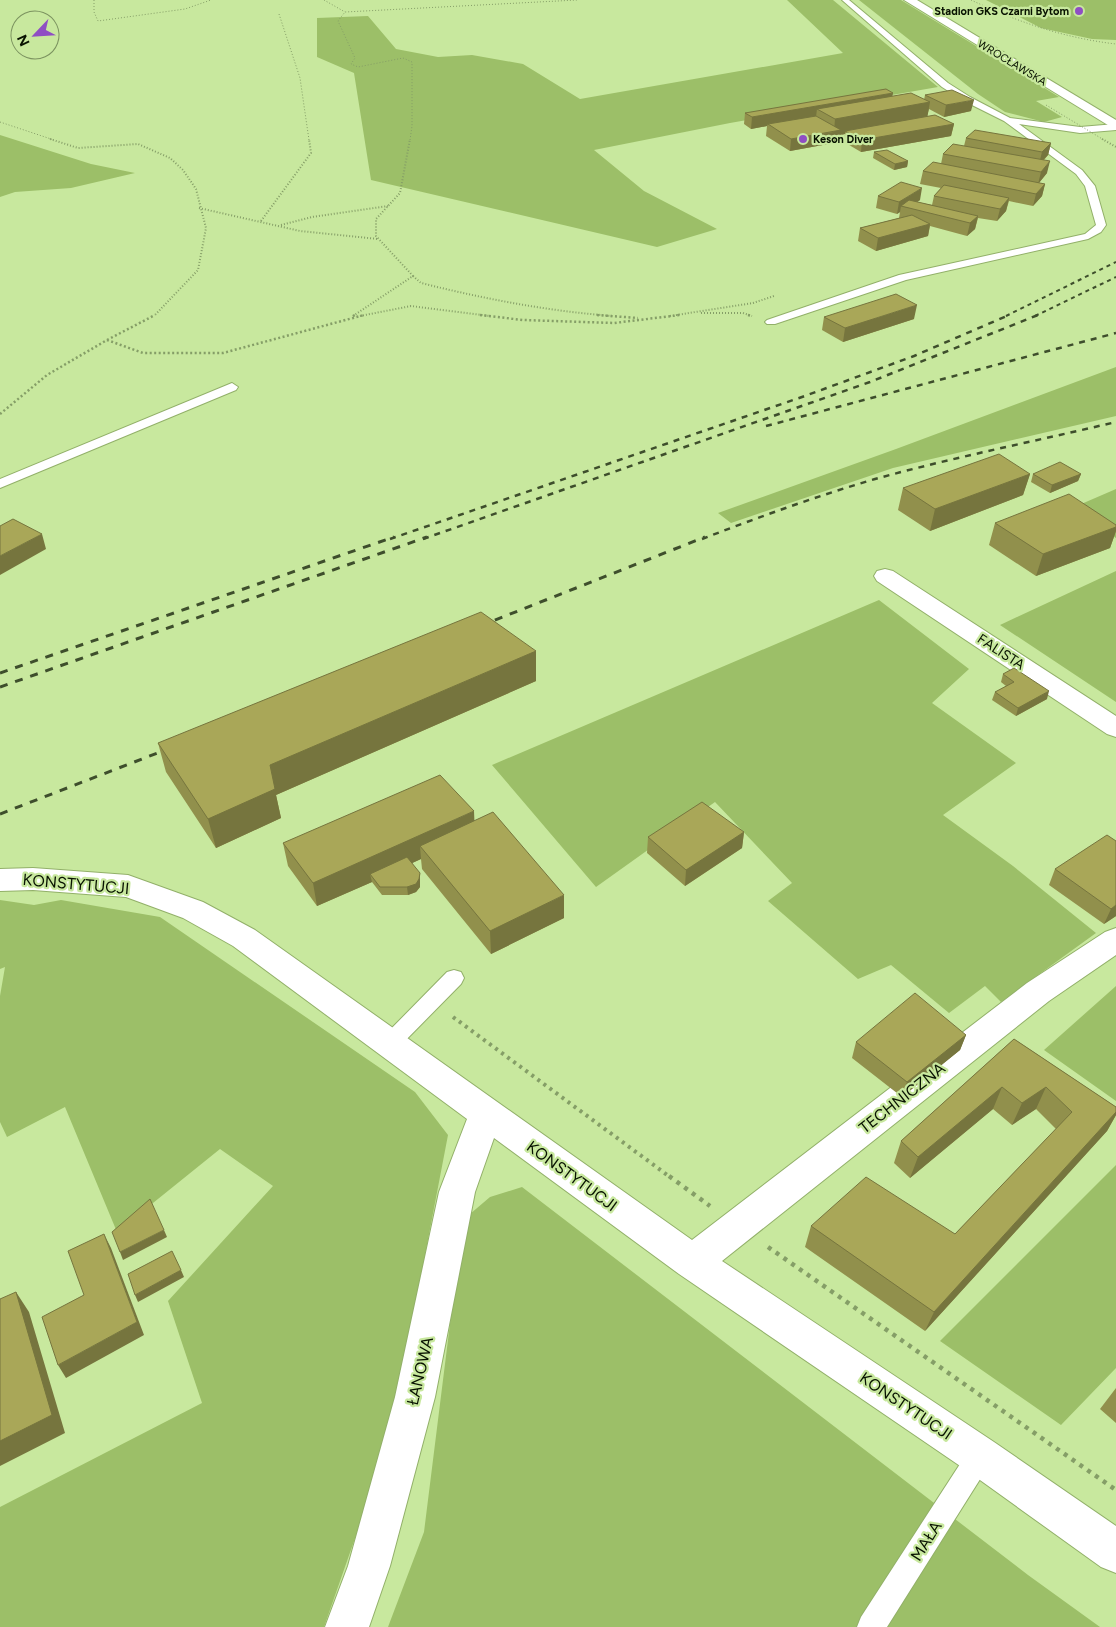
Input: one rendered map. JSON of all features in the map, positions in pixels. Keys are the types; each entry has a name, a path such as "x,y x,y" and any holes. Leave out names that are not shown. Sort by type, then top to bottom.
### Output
{"street":[{"name":"WROCŁAWSKA","path":"909,0 1116,126"},
{"name":"WROCŁAWSKA","path":"930,0 1056,75"},
{"name":"FALISTA","path":"885,576 1116,728"},
{"name":"KONSTYTUCJI","path":"0,880 33,878 128,886 193,910 244,938 692,1262 980,1456 1116,1552"},
{"name":"TECHNICZNA","path":"692,1262 1038,992 1116,940"},
{"name":"ŁANOWA","path":"347,1627 369,1566 415,1397 457,1192 486,1114"}],"lane":[{"path":"771,322 904,277 1088,236 1098,230 1101,225 1101,217 1095,198 1090,186 1079,172 1007,119 967,99 945,85 845,0"},
{"path":"1007,119 1080,130 1116,126"},
{"path":"0,484 232,386"},
{"path":"390,1043 454,978"},
{"name":"MAŁA","path":"871,1627 980,1456"}],"path":[{"path":"94,0 94,12 98,21 185,9 212,0"},
{"path":"324,0 345,12 577,0"},
{"path":"971,0 1030,26 1065,37 1116,44"},
{"path":"345,12 338,21 355,58 351,64 358,67 403,58 412,62 412,126 400,193 376,219 376,236 413,276 421,283 485,299 564,312 646,319"},
{"path":"260,221 311,153 300,78 279,14"},
{"path":"1046,105 1116,147"},
{"path":"0,122 78,148 138,144 170,158 183,170 196,189 199,208 206,228 198,270 152,318 107,340 47,375 0,414"},
{"path":"279,226 312,217 388,206"},
{"path":"199,208 300,231 378,239"},
{"path":"350,318 413,276"},
{"path":"107,340 143,353 224,353 350,318 411,306 523,320 614,323 753,303 781,294"},
{"path":"693,313 743,314 771,322"},
{"path":"430,1003 453,1017 737,1226 1116,1490"}],"green space":[{"path":"787,0 833,0 938,87 730,123 594,150 644,191 717,229 657,247 371,180 354,73 317,57 317,18 368,16 396,49 438,57 472,55 523,64 580,99 843,53"},
{"path":"859,0 901,0 1059,97 1036,101 1062,117 1044,122 1005,112 978,94"},
{"path":"986,0 1116,0 1116,40 1092,39 1041,28"},
{"path":"0,135 91,164 135,173 71,188 15,192 0,197"},
{"path":"1116,367 1116,416 893,468 731,523 718,513 896,449"},
{"path":"1116,489 1116,538 1072,508"},
{"path":"1116,571 1116,702 1000,625"},
{"path":"879,600 969,669 932,703 1016,763 943,815 1013,866 1096,933 1001,1002 985,986 949,1013 891,965 858,979 768,901 792,883 715,802 596,887 492,765"},
{"path":"0,900 34,905 61,900 160,917 415,1092 448,1135 390,1438 324,1627 0,1627 0,1507 202,1403 168,1301 273,1186 220,1149 117,1232 65,1107 7,1137 0,1122 0,996 5,967 0,969"},
{"path":"1116,986 1116,1101 1044,1050"},
{"path":"1116,1165 1116,1368 1061,1425 940,1341"},
{"path":"522,1187 1028,1575 1100,1627 388,1627 424,1532 463,1220 490,1197"}],"building":[{"path":"886,89 893,93 752,117 745,113"},
{"path":"952,90 974,100 946,105 925,95"},
{"path":"911,93 930,102 835,119 817,109"},
{"path":"935,115 954,124 862,140 845,131"},
{"path":"816,116 841,130 791,139 768,124"},
{"path":"975,130 1051,143 1042,152 966,138"},
{"path":"953,144 1050,161 1041,172 943,154"},
{"path":"887,150 908,161 895,164 874,152"},
{"path":"933,162 1045,184 1036,194 923,171"},
{"path":"901,182 922,188 899,202 878,196"},
{"path":"944,185 1009,198 1000,209 934,196"},
{"path":"909,200 978,216 970,223 901,206"},
{"path":"912,215 930,224 878,238 860,228"},
{"path":"896,294 917,305 845,328 824,317"},
{"path":"999,454 1030,474 935,509 903,488"},
{"path":"1060,462 1081,474 1052,485 1033,474"},
{"path":"1069,494 1116,525 1116,527 1043,554 995,523"},
{"path":"13,519 42,534 0,556 0,526"},
{"path":"481,612 536,651 270,765 275,789 208,819 158,743"},
{"path":"1014,668 1049,691 1018,708 995,692 1014,682 1003,674"},
{"path":"440,775 474,811 313,883 283,843"},
{"path":"702,802 744,832 686,870 648,837"},
{"path":"493,812 564,895 490,931 420,846"},
{"path":"1107,835 1116,841 1116,905 1111,909 1055,869"},
{"path":"407,857 420,873 416,884 407,887 380,887 370,874"},
{"path":"915,993 966,1035 907,1082 856,1042"},
{"path":"1014,1039 1116,1107 1116,1112 934,1312 811,1226 866,1177 955,1234 1072,1112 1046,1087 1022,1103 1002,1087 918,1157 901,1141"},
{"path":"150,1199 164,1230 120,1252 112,1232"},
{"path":"104,1234 137,1322 58,1365 42,1317 84,1295 68,1251"},
{"path":"172,1251 181,1270 135,1295 128,1274"},
{"path":"16,1292 52,1415 0,1441 0,1299"}],"railway":[{"path":"1006,316 1116,262"},
{"path":"1035,316 1116,277"},
{"path":"390,539 802,397 914,356 1009,315"},
{"path":"423,539 870,382 1038,315"},
{"path":"766,426 1116,333"},
{"path":"702,539 788,507 875,479 965,456 1116,422"},
{"path":"0,673 394,537"},
{"path":"0,687 427,537"},
{"path":"480,626 705,537"},
{"path":"0,814 173,747"}],"place":[{"name":"Stadion GKS Czarni Bytom","path":"1079,11"},
{"name":"Keson Diver","path":"803,139"}]}
